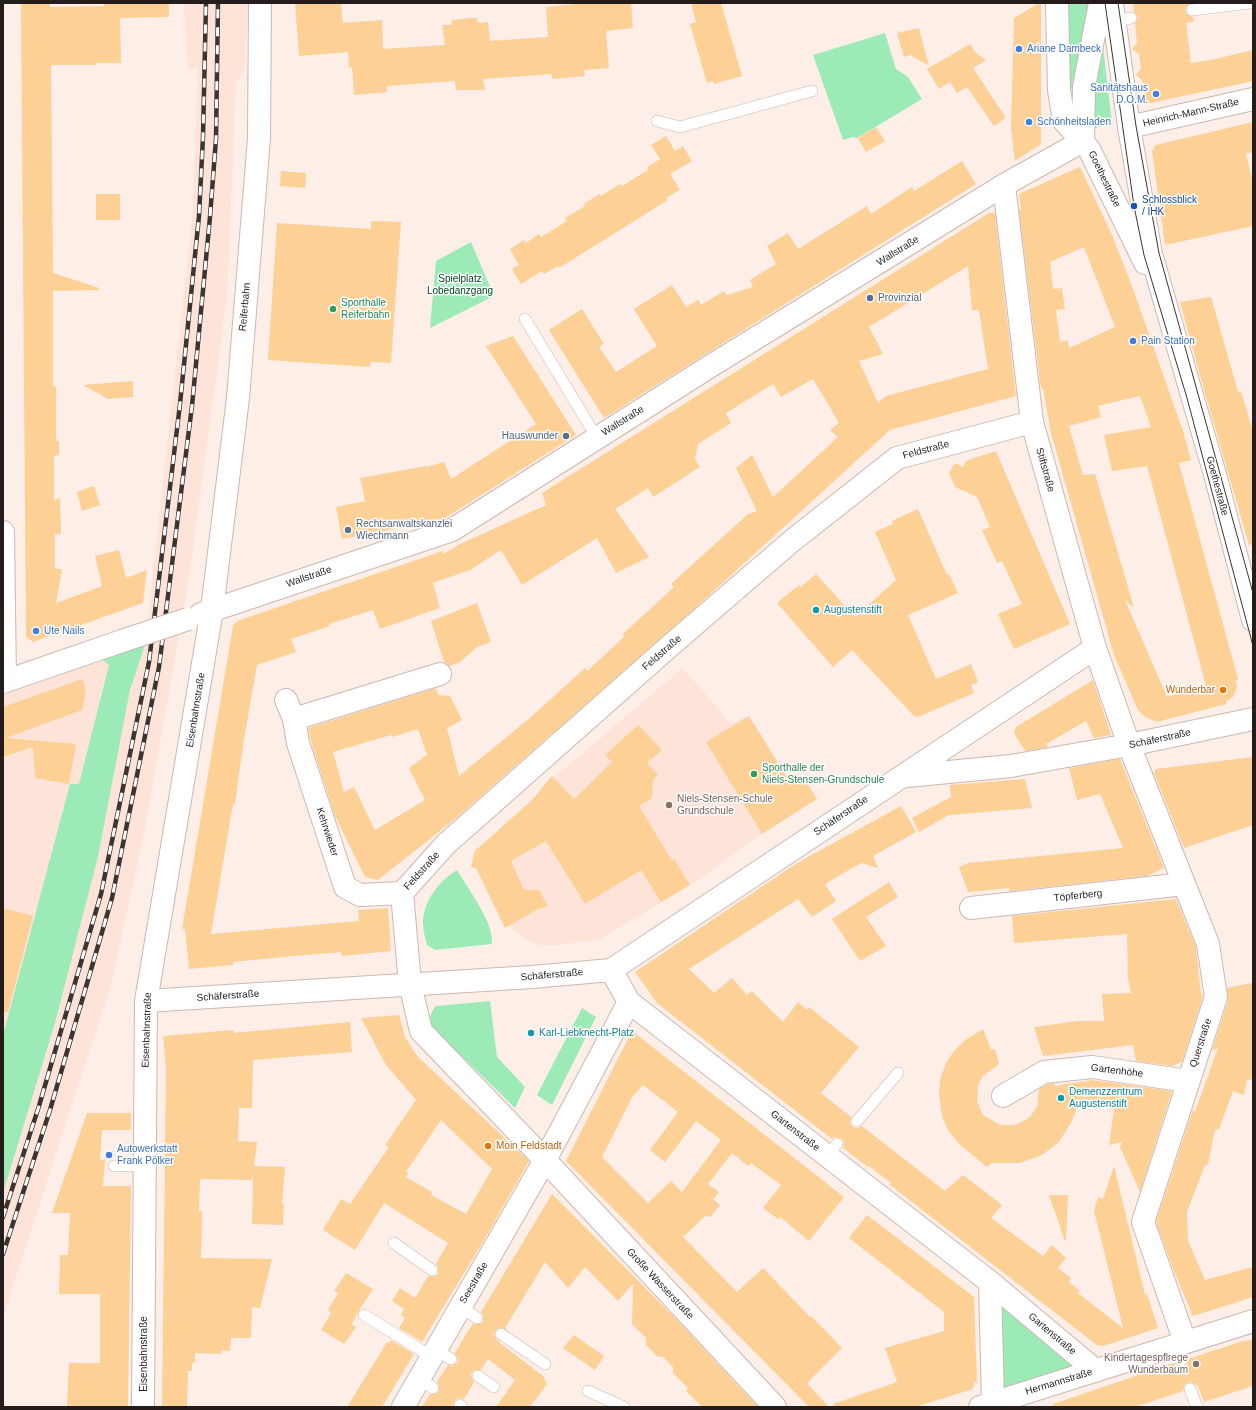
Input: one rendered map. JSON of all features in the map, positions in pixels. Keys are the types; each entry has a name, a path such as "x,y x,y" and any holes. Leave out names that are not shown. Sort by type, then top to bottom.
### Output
{"street":[{"name":"Reiferbahn","path":"212,610 238,398 255,201 259,138 260,3"},
{"name":"Goethestraße","path":"1057,3 1059,90 1064,121 1089,149 1166,306"},
{"path":"1083,141 1084,87 1100,3"},
{"name":"Goethestraße","path":"1119,14 1129,127 1151,254 1216,478 1253,620"},
{"name":"Heinrich-Mann-Straße","path":"1129,127 1253,99"},
{"name":"Wallstraße","path":"4,682 212,610 452,530 1004,185 1083,141"},
{"name":"Stiftstraße","path":"1004,185 1032,422 1095,648 1129,746"},
{"name":"Feldstraße","path":"410,984 402,893 446,844 672,644 793,540 897,458 1032,422"},
{"path":"3,532 4,682"},
{"name":"Eisenbahnstraße","path":"143,1407 146,1001 212,610"},
{"name":"Schäferstraße","path":"146,1001 532,977 611,970 1095,648"},
{"name":"Kehrwieder","path":"402,893 360,895 345,887 298,743 290,709 440,674"},
{"name":"Schäferstraße","path":"900,778 1011,766 1129,746 1253,719"},
{"name":"Querstraße","path":"1129,746 1208,944 1216,997 1143,1222 1180,1350"},
{"name":"Töpferberg","path":"971,908 1184,884"},
{"name":"Gartenstraße","path":"611,970 629,1002 832,1150 1096,1371"},
{"path":"410,984 421,1031 545,1160 629,1002"},
{"name":"Gartenhöhe","path":"1004,1096 1044,1072 1092,1067 1188,1081"},
{"name":"Seestraße","path":"404,1407 426,1384 465,1302 545,1160"},
{"name":"Große Wasserstraße","path":"545,1160 775,1407"},
{"path":"986,1405 990,1282"},
{"name":"Hermannstraße","path":"986,1405 1096,1371 1180,1350 1253,1321"}],"lane":[{"path":"1192,10 1249,3"},
{"path":"657,121 680,128 812,91"},
{"name":"Wallstraße","path":"525,319 597,438"},
{"path":"857,1121 898,1073"},
{"path":"114,1166 145,1165"},
{"path":"394,1244 432,1270"},
{"path":"364,1315 440,1355"},
{"path":"501,1334 545,1364"},
{"path":"478,1376 494,1387"},
{"path":"1190,1388 1197,1407"},
{"path":"588,1391 624,1407"}],"shaded area":[{"path":"184,3 248,3 245,68 236,83 227,297 188,584 143,838 111,985 3,1317 3,1193 55,1023 98,857 130,690 145,645 193,212 198,69 188,70"},
{"path":"92,652 109,665 79,784 70,784 3,1034 3,682"},
{"name":"Niels-Stensen-Schule Grundschule","path":"683,668 730,723 749,716 791,784 803,776 817,799 762,834 692,884 598,940 558,945 539,945 523,938 507,925 496,906 495,907 476,868 472,867 476,847 480,849 521,811 520,810 531,802 530,801 537,795 536,794 538,794 553,778"}],"green space":[{"path":"1057,3 1098,3 1112,123 1092,129 1084,87 1059,90"},
{"path":"885,33 896,69 908,77 922,99 857,138 853,137 843,140 813,55"},
{"name":"Spielplatz Lobedanzgang","path":"471,242 494,296 430,328 436,261"},
{"path":"122,641 145,645 130,690 98,857 55,1023 3,1193 3,1035 70,784 79,784 109,665 92,652"},
{"path":"457,870 485,916 492,935 492,944 435,950 427,945 424,934 423,923 426,907 433,892 438,886"},
{"path":"490,1001 497,1057 525,1087 515,1108 433,1028 430,1018 436,1006"},
{"path":"582,1008 596,1017 552,1105 537,1095"},
{"path":"990,1282 1096,1371 993,1403"}],"building":[{"path":"21,3 50,3 50,7 104,6 104,3 169,3 169,17 120,18 121,63 95,63 95,65 51,65 53,273 99,288 99,290 53,291 53,387 56,386 56,441 59,441 59,455 54,456 54,500 60,498 61,534 55,534 55,569 62,569 56,603 102,586 95,556 119,550 126,578 147,570 143,603 33,642 26,637"},
{"path":"295,3 341,3 343,23 382,20 383,49 445,45 442,25 452,25 451,20 471,18 477,18 478,23 488,22 490,41 548,37 546,7 584,3 631,3 633,28 606,31 609,68 584,70 585,76 552,79 552,74 483,79 485,90 456,90 455,81 387,86 387,92 354,95 352,67 349,68 348,52 299,56"},
{"path":"691,3 721,3 742,76 714,84 713,81 707,83 690,24 696,22"},
{"path":"1041,3 1041,144 1015,161 1011,128 1014,18"},
{"path":"1133,3 1191,3 1185,10 1187,14 1193,17 1194,22 1186,23 1191,63 1253,50 1253,81 1146,104 1142,80 1136,75 1141,69 1139,54 1132,49 1137,43 1135,24 1138,17 1134,12"},
{"path":"919,28 929,66 910,55 904,57 897,33"},
{"path":"970,44 976,53 986,60 973,68 1006,118 994,126 967,87 957,93 950,82 939,89 927,69"},
{"path":"1253,122 1253,152 1246,154 1253,183 1253,226 1165,245 1152,151 1156,145"},
{"path":"876,127 885,141 866,152 858,138"},
{"path":"666,136 675,151 683,146 692,161 670,174 680,190 666,198 668,200 559,268 558,266 544,274 542,271 521,284 512,269 519,265 510,249 524,240 526,243 539,234 541,237 567,221 565,218 585,206 584,204 599,194 601,196 620,184 622,186 648,170 647,167 660,159 651,145"},
{"path":"962,161 976,184 604,418 549,330 582,309 604,344 599,347 616,372 657,346 634,309 672,285 686,307 698,300 701,305 724,291 727,295 753,287 750,280 776,264 767,246 788,233 798,249 867,206 871,214 912,187 914,191"},
{"path":"1080,167 1112,235 1132,286 1183,431 1191,460 1179,463 1238,679 1236,680 1237,688 1233,697 1226,701 1226,704 1157,722 1145,717 1138,710 1114,655 1051,433 1043,388 1041,389 1019,210 1021,209 1019,194","holes":["1084,247 1115,327 1069,348 1068,340 1060,342 1056,310 1065,309 1062,288 1053,289 1050,262","1140,396 1151,427 1104,435 1112,471 1147,466 1206,686 1167,697 1125,600 1134,608 1095,474 1083,475 1069,426 1101,417 1098,406"]},
{"path":"281,171 306,173 305,188 280,186"},
{"path":"96,194 120,194 120,220 96,220"},
{"path":"989,213 995,213 1016,396 890,430 694,609 455,819 378,880 365,877 335,816 308,728 436,688 438,695 450,696 462,720 447,728 459,776 531,717 585,668 587,671 624,637 623,634 674,587 671,584 748,514 757,511 736,468 752,455 773,497 838,437 830,430 839,423 813,379 781,397 773,384 726,413 731,423 698,444 695,459 700,467 653,497 648,488 615,509 649,557 616,573 597,538 522,585 501,550 470,570 433,583 440,608 380,629 373,610 329,624 330,626 291,639 296,652 257,665 243,745 235,804 233,804 211,934 359,921 358,910 388,908 391,951 342,956 341,952 283,957 233,962 233,965 189,969 185,929 182,929 233,626 237,621 443,551 444,554 458,545 546,505 542,493","holes":["968,266 972,310 979,310 988,369 886,396 878,403 859,361 883,354 869,327","418,729 427,755 409,768 425,800 375,830 354,787 344,792 333,752 391,735 392,737"]},
{"name":"Sporthalle Reiferbahn","path":"371,221 401,222 391,363 371,362 370,367 268,360 277,223 371,229"},
{"path":"1211,297 1238,392 1241,391 1253,432 1253,544 1249,545 1180,302"},
{"path":"513,336 576,435 442,520 342,539 336,507 365,501 360,478 426,467 444,462 451,479 536,424 486,346"},
{"path":"133,381 133,397 108,399 83,385"},
{"path":"996,451 1070,624 1014,649 998,614 1022,604 1002,561 997,563 982,530 990,527 977,497 955,487 949,473 955,463 963,467 966,461"},
{"path":"94,486 100,505 82,511 77,492"},
{"name":"Augustenstift","path":"918,509 947,575 949,574 958,593 908,615 936,679 971,664 978,682 971,685 974,693 918,717 914,716 852,650 833,667 777,603 799,585 801,587 816,574 855,617 896,580 875,532 893,524 892,521"},
{"path":"477,603 491,642 477,647 459,663 449,666 444,662 431,621"},
{"path":"82,679 86,690 82,710 6,738 76,744 69,784 35,778 33,747 3,757 3,707"},
{"path":"1093,680 1111,735 1094,738 1086,721 1046,744 1048,747 1025,751 1014,733 1016,727"},
{"name":"Sporthalle der Niels-Stensen-Grundschule","path":"749,716 791,784 803,776 817,799 762,834 706,742"},
{"path":"638,725 662,750 647,763 658,775 653,780 652,798 639,806 672,861 674,859 690,885 661,902 641,870 585,904 546,841 511,861 524,890 539,890 548,906 536,910 505,928 476,868 471,867 475,851 531,801 552,776 574,799 612,762 605,755"},
{"path":"1253,757 1253,825 1184,848 1154,773 1156,769"},
{"path":"1120,759 1164,868 1147,876 1010,891 1009,888 968,892 959,867 968,863 1123,848 1100,794 1077,800 1069,768"},
{"path":"1025,779 1032,808 949,815 919,832 912,818 951,797 950,785"},
{"path":"901,806 916,832 873,856 878,868 861,863 825,884 836,901 812,917 798,899 689,969 714,993 732,978 747,995 752,991 783,1022 798,1002 807,1010 809,1007 859,1047 821,1093 851,1117 850,1123 853,1127 859,1128 862,1126 945,1191 963,1175 1002,1205 991,1218 1043,1256 1052,1245 1066,1258 1058,1268 1071,1278 1069,1282 1080,1291 1078,1293 1123,1328 1094,1211 1098,1197 1103,1199 1114,1166 1145,1295 1147,1294 1158,1328 1103,1346 1097,1345 890,1185 891,1183 843,1148 844,1142 841,1138 835,1137 832,1139 658,1004 635,972 797,863"},
{"path":"889,882 898,897 866,917 886,946 860,961 832,919"},
{"path":"1176,899 1196,947 1201,994 1203,996 1182,1062 1172,1066 1136,1061 1133,1045 1043,1056 1034,1027 1078,1021 1104,1021 1102,994 1131,993 1128,979 1127,934 1014,943 1012,916"},
{"path":"3,908 33,916 8,1012 3,1012"},
{"path":"1251,983 1253,985 1253,1079 1247,1080 1244,1095 1233,1091 1219,1129 1215,1130 1208,1164 1205,1165 1187,1212 1188,1241 1205,1280 1253,1267 1253,1297 1193,1316 1173,1269 1156,1222 1193,1109 1195,1112 1218,1048 1212,1050 1228,1001 1227,988"},
{"path":"399,1015 405,1037 417,1056 529,1161 483,1242 422,1342 399,1328 405,1318 401,1315 404,1309 392,1301 400,1288 415,1298 428,1276 435,1276 438,1274 438,1267 436,1264 448,1243 384,1203 355,1250 323,1230 341,1199 350,1204 389,1147 385,1145 416,1100 386,1065 361,1018","holes":["441,1120 492,1169 466,1214 431,1195 432,1192 406,1177 408,1173 406,1172"]},
{"path":"350,1022 352,1052 253,1060 252,1108 239,1108 238,1141 257,1142 254,1166 285,1167 282,1204 284,1204 283,1225 252,1224 253,1174 252,1180 200,1179 199,1211 202,1211 201,1258 272,1259 260,1308 252,1307 251,1338 231,1338 230,1351 221,1350 221,1354 195,1353 195,1363 192,1363 192,1371 188,1371 187,1407 162,1407 166,1067 163,1036 233,1030 234,1033"},
{"name":"Demenzzentrum Augustenstift","path":"983,1029 991,1050 995,1049 999,1064 983,1076 978,1086 977,1101 983,1115 1000,1125 1016,1125 1029,1118 1037,1107 1039,1089 1048,1084 1055,1083 1055,1086 1092,1080 1172,1091 1140,1192 1120,1147 1122,1142 1109,1145 1114,1109 1078,1105 1072,1121 1059,1142 1042,1155 1020,1163 991,1163 987,1167 960,1145 948,1130 942,1116 939,1094 940,1080 946,1063 954,1051 965,1040"},
{"path":"632,1031 844,1197 809,1241 780,1217 778,1219 763,1208 781,1185 751,1163 748,1166 732,1153 708,1184 719,1192 713,1199 720,1205 710,1217 705,1216 683,1237 737,1292 763,1268 842,1348 807,1383 829,1407 809,1407 566,1161","holes":["643,1085 678,1112 650,1150 665,1162 696,1121 721,1140 682,1192 671,1181 648,1203 602,1157 632,1097"]},
{"path":"87,1113 131,1113 131,1130 102,1130 100,1160 105,1160 103,1186 131,1186 128,1407 67,1406 69,1363 100,1363 100,1294 59,1294 60,1255 68,1255 70,1213 52,1213"},
{"path":"552,1194 676,1319 758,1407 702,1407 686,1391 688,1388 673,1373 673,1367 663,1357 657,1356 646,1345 646,1338 632,1324 633,1284 618,1301 585,1267 568,1288 545,1262 505,1328 508,1330 498,1328 494,1333 495,1337 500,1343 543,1376 547,1384 530,1407 496,1407 515,1380 488,1359 481,1370 475,1370 472,1372 471,1376 474,1382 464,1399 459,1398 455,1400 453,1407 422,1407 430,1394 436,1394 439,1391 439,1385 437,1382 448,1365 451,1366 457,1363 458,1359 455,1353 473,1324 480,1324 483,1322 483,1315 481,1312"},
{"path":"1049,1195 1068,1195 1066,1241 1065,1241"},
{"path":"867,1215 974,1297 977,1383 974,1382 973,1389 915,1407 834,1407 833,1404 897,1382 885,1348 944,1331 944,1312 849,1238"},
{"path":"346,1273 373,1289 352,1324 356,1327 344,1344 321,1330 331,1313 328,1310 338,1293 334,1291"},
{"path":"574,1335 604,1356 595,1370 563,1348"},
{"path":"391,1340 414,1354 382,1407 347,1407 387,1342 389,1343"},
{"path":"1253,1340 1253,1386 1204,1402 1198,1386 1191,1382 1185,1384 1183,1391 1135,1407 1054,1407 1053,1404 1174,1363 1177,1367 1183,1368 1187,1365 1188,1359 1243,1341"}],"tram line":[{"path":"1105,3 1134,206 1144,255 1187,398 1253,646"},
{"path":"1118,3 1136,126 1159,253 1253,593"}],"railway":[{"path":"3,1217 39,1106 101,894 149,662 180,404 199,216 203,137 206,3"},
{"path":"3,1254 50,1110 112,898 159,667 192,406 210,217 216,139 218,3"}],"place":[{"name":"Ariane Dambeck","path":"1019,49"},
{"name":"Sanitätshaus D.O.M.","path":"1156,94"},
{"name":"Schönheitsladen","path":"1029,122"},
{"name":"Schlossblick / IHK","path":"1134,206"},
{"name":"Provinzial","path":"870,298"},
{"name":"Sporthalle Reiferbahn","path":"333,309"},
{"name":"Pain Station","path":"1133,341"},
{"name":"Hauswunder","path":"566,436"},
{"name":"Rechtsanwaltskanzlei Wiechmann","path":"348,530"},
{"name":"Augustenstift","path":"816,610"},
{"name":"Ute Nails","path":"36,631"},
{"name":"Wunderbar","path":"1223,690"},
{"name":"Sporthalle der Niels-Stensen-Grundschule","path":"754,774"},
{"name":"Niels-Stensen-Schule Grundschule","path":"669,805"},
{"name":"Karl-Liebknecht-Platz","path":"531,1033"},
{"name":"Demenzzentrum Augustenstift","path":"1061,1098"},
{"name":"Moin Feldstadt","path":"488,1146"},
{"name":"Autowerkstatt Frank Pölker","path":"109,1155"},
{"name":"Kindertagespflrege Wunderbaum","path":"1196,1364"}]}
